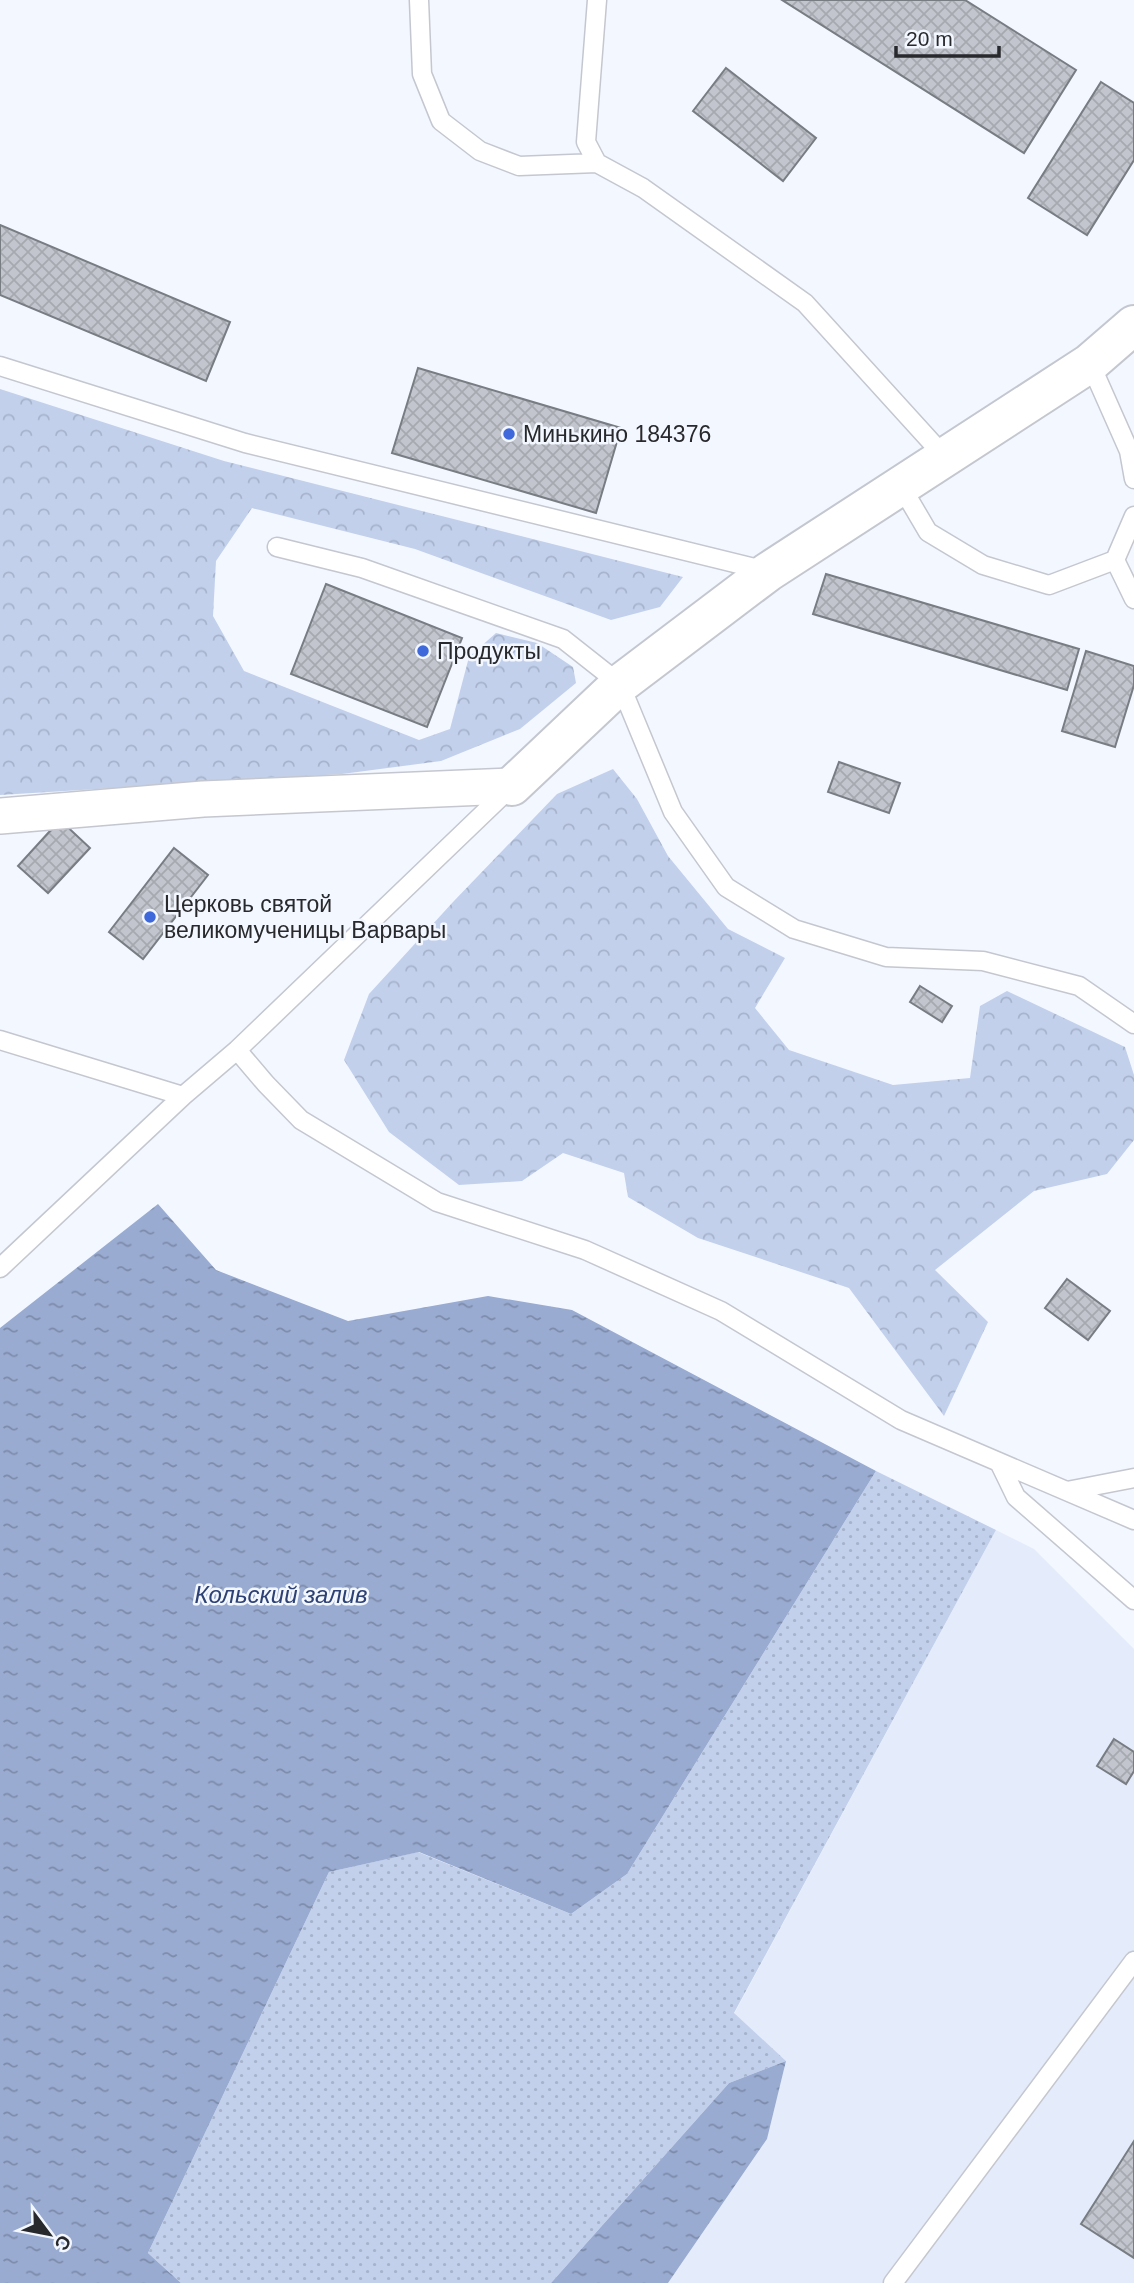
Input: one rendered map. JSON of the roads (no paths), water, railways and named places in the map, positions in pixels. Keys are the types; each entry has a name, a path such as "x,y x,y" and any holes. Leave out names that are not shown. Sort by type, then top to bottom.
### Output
{"street":[{"path":"0,816 203,799 512,786 620,684 768,572 1090,363 1134,324"}],"lane":[{"path":"419,0 422,74 442,121 480,151 519,166 597,163 643,188 805,303 944,456"},
{"path":"597,0 586,142 597,163"},
{"path":"1090,363 1129,451 1134,479"},
{"path":"0,366 245,443 768,572"},
{"path":"901,486 928,532 983,565 1049,585 1115,560 1134,516"},
{"path":"277,547 362,568 563,639 620,684 673,812 726,887 794,929 886,957 983,961 1079,986 1134,1024"},
{"path":"1115,560 1134,599"},
{"path":"0,1268 183,1096 237,1051 512,786"},
{"path":"0,1040 183,1096"},
{"path":"237,1051 301,1120 437,1202 585,1250 721,1311 901,1420 1134,1520"},
{"path":"999,1462 1016,1497 1134,1600"},
{"path":"1067,1491 1134,1478"},
{"path":"893,2283 1134,1961"}],"water":[{"name":"Кольский залив","path":"158,1204 216,1270 348,1321 488,1296 572,1310 876,1471 627,1874 571,1914 419,1852 329,1872 148,2253 181,2283 0,2283 0,1328"},
{"path":"786,2061 767,2139 668,2283 551,2283 729,2083"}],"place":[{"name":"Минькино 184376","path":"509,434"},
{"name":"Продукты","path":"423,651"},
{"name":"Церковь святой великомученицы Варвары","path":"150,917"}]}
